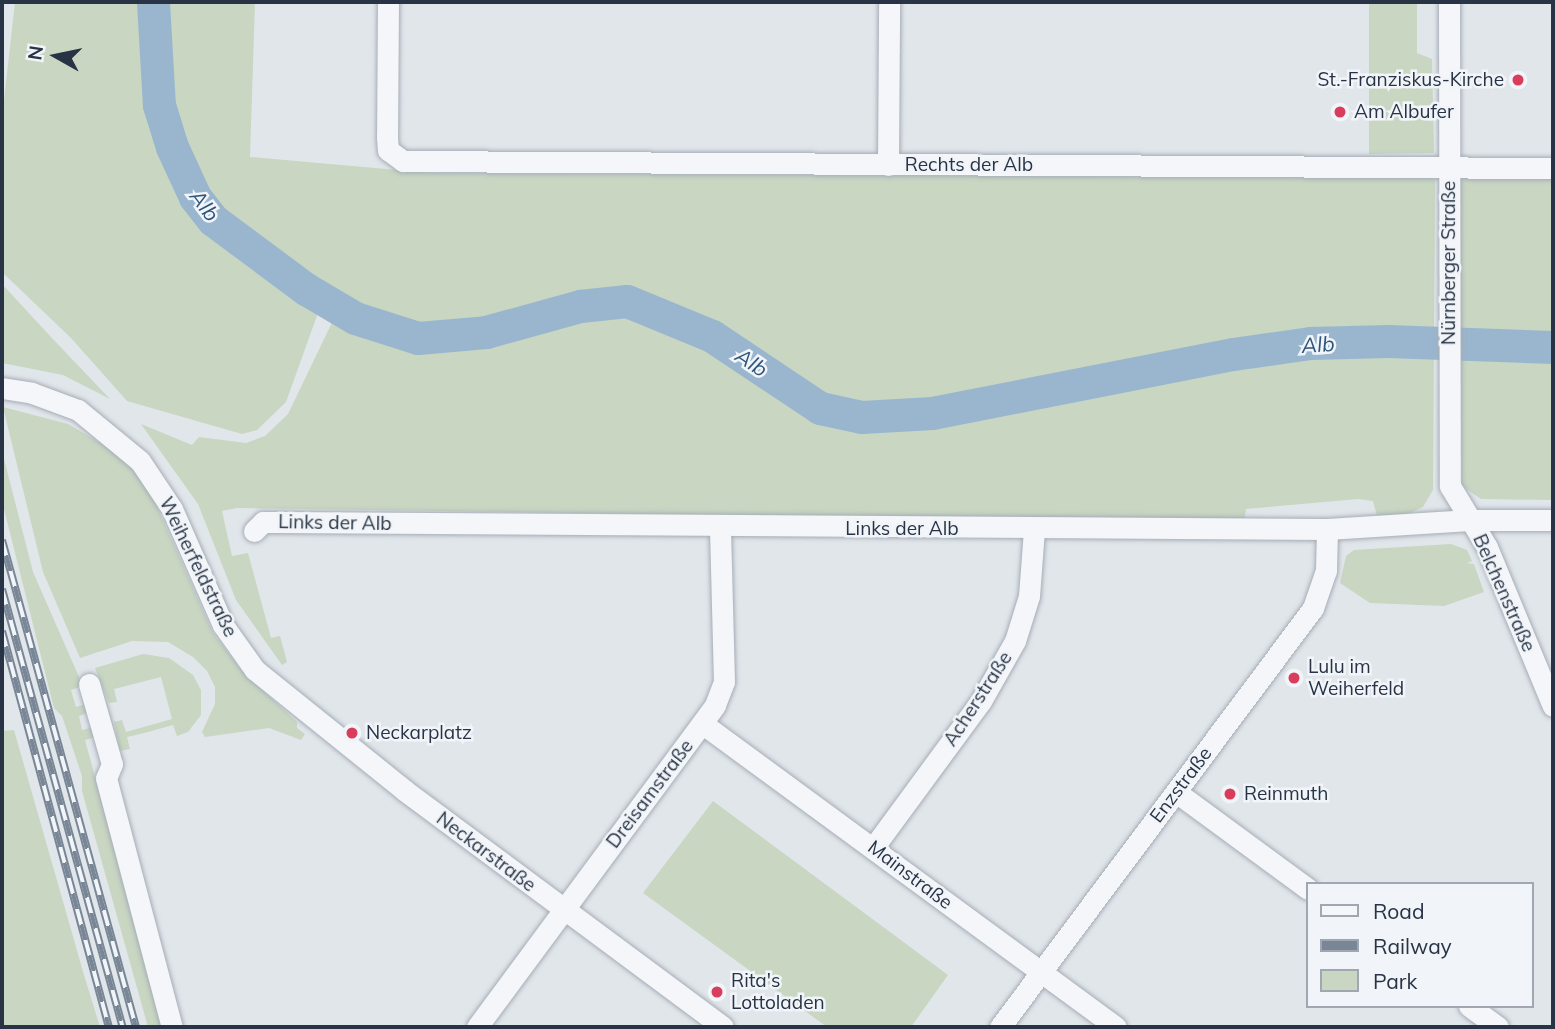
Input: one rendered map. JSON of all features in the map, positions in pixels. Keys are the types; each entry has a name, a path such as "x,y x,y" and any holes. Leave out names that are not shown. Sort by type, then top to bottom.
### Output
{"street":[{"name":"Rechts der Alb","path":"388,2 388,150 403,161 1553,168"},
{"path":"888,164 889,2"},
{"name":"Nürnberger Straße","path":"1449,2 1448,364 1451,486 1470,520"},
{"name":"Weiherfeldstraße","path":"2,388 32,393 78,410 125,444 156,482 223,625 255,670"},
{"name":"Links der Alb","path":"254,531 263,523 278,522 1034,530 1327,529 1470,520 1553,520"},
{"name":"Belchenstraße","path":"1470,520 1487,547 1553,706"},
{"name":"Dreisamstraße","path":"477,1027 703,724 723,682 720,527"},
{"name":"Enzstraße","path":"1000,1027 1318,600 1326,572 1327,529"},
{"name":"Acherstraße","path":"873,848 981,701 1015,641 1029,596 1034,530"},
{"name":"Neckarstraße","path":"255,670 404,790 723,1027"},
{"path":"89,684 112,764 106,778 172,1027"},
{"name":"Mainstraße","path":"703,724 1116,1027"},
{"path":"1176,792 1306,888"},
{"path":"1472,1008 1498,1027"}],"green space":[{"path":"15,2 255,2 250,157 431,173 1435,178 1433,490 1423,507 1408,514 1377,516 1373,501 1358,499 1246,509 1244,523 237,508 222,511 232,556 248,553 271,638 280,636 287,662 282,665 236,600 198,504 141,424 192,445 199,437 246,443 265,436 288,414 339,308 323,299 286,402 257,430 242,434 127,401 71,338 2,272 2,118"},
{"path":"1369,2 1417,2 1417,53 1432,59 1434,153 1369,154"},
{"path":"1458,176 1553,178 1553,500 1481,499 1462,486"},
{"path":"2,284 110,399 63,375 2,363"},
{"path":"3,407 68,424 111,449 132,469 150,491 213,633 243,672 297,722 297,728 305,734 301,740 269,728 205,737 202,732 215,704 215,687 207,671 193,657 168,642 132,641 80,658 43,572"},
{"path":"2,451 33,572 83,686 71,690 76,707 89,703 92,711 79,716 82,730 97,726 99,736 85,740 163,1027 148,1027 82,791 82,776 62,716 54,708 2,501"},
{"path":"1451,544 1467,550 1472,561 1467,563 1474,564 1484,592 1444,606 1370,603 1340,583 1346,556 1354,550"},
{"path":"143,654 169,658 193,675 201,690 201,715 188,732 177,736 173,725 127,737 130,749 120,751 114,722 122,720 126,732 172,719 161,677 114,689 117,702 109,703 95,668"},
{"path":"14,730 100,1027 2,1027 2,731"},
{"path":"713,801 948,975 911,1027 827,1027 643,893"}],"waterway":[{"name":"Alb","path":"153,2 159,105 172,147 195,197 213,220 306,289 355,318 418,338 486,332 580,306 627,301 712,336 820,408 862,417 932,413 1233,354 1310,343 1388,341 1553,347"}],"railway":[{"path":"2,540 136,1027"},
{"path":"2,589 123,1027"},
{"path":"2,631 109,1027"}],"place":[{"name":"St.-Franziskus-Kirche","path":"1518,80"},
{"name":"Am Albufer","path":"1340,112"},
{"name":"Lulu im Weiherfeld","path":"1294,678"},
{"name":"Neckarplatz","path":"352,733"},
{"name":"Reinmuth","path":"1230,794"},
{"name":"Rita's Lottoladen","path":"717,992"}]}
